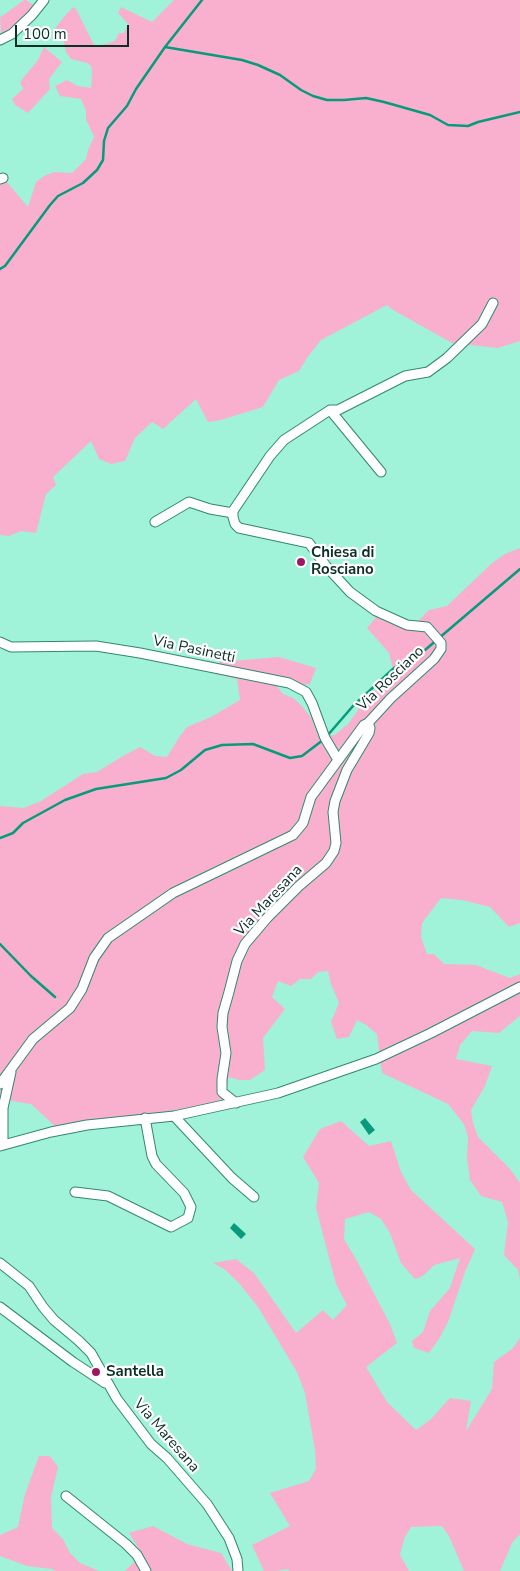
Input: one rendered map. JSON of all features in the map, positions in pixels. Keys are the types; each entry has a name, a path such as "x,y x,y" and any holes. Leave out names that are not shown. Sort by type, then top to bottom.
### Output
{"street":[{"path":"0,40 12,34 32,15 44,0"},
{"path":"155,522 189,502 210,509 233,513 257,474 284,440 330,410 338,410 405,376 428,372 482,324 493,303"},
{"path":"330,410 381,472"},
{"name":"Via Rosciano","path":"0,1084 33,1039 70,1008 82,989 94,958 108,938 174,893 294,835 303,823 311,797 364,725 434,659 441,649 441,643 427,627 407,625 376,611 350,592 326,566 309,543 239,528 233,513"},
{"name":"Via Pasinetti","path":"0,642 11,647 96,646 140,652 289,683 306,692 325,738 338,760"},
{"name":"Via Maresana","path":"236,1103 222,1092 226,1053 222,1012 237,961 245,944 267,918 326,862 334,851 336,842 333,812 335,801 348,770 369,733 368,723"},
{"path":"12,1066 3,1108 2,1146 50,1132 145,1118 174,1116 278,1093 376,1059 520,987"},
{"path":"174,1116 232,1178 254,1197"},
{"path":"75,1192 108,1196 171,1227 188,1218 191,1207 184,1193 156,1164 152,1156 145,1118"},
{"name":"Via Maresana","path":"0,1263 29,1286 54,1320 80,1340 91,1353 116,1400 151,1444 167,1458 207,1504 230,1538 237,1559 238,1571"},
{"path":"0,1307 73,1362 108,1384"},
{"path":"66,1496 137,1554 146,1571"}],"shaded area":[{"path":"24,0 36,7 12,31 1,35 0,14 1,17"},
{"path":"174,0 520,0 520,341 498,348 452,343 387,305 321,340 299,371 279,380 263,407 208,422 196,399 163,429 152,422 135,438 125,461 111,464 99,459 91,441 53,477 56,485 46,494 36,533 21,531 9,536 0,535 0,184 5,180 28,207 36,182 54,172 72,173 86,159 94,137 86,119 86,111 81,99 60,96 55,86 67,80 78,86 91,88 91,66 87,63 71,59 66,52 63,38 52,33 73,7 76,9 95,47 115,41 119,33 124,33 128,24 118,13 121,7 152,22"},
{"path":"44,47 62,62 49,79 50,89 28,113 15,105 12,99 23,89 20,82 38,60"},
{"path":"520,548 520,923 509,927 490,907 462,900 441,898 422,923 421,937 427,954 434,954 444,964 476,965 510,978 520,974 520,1016 499,1033 472,1031 460,1045 456,1059 492,1066 485,1086 471,1110 478,1137 510,1169 520,1183 520,1280 518,1270 504,1255 508,1222 502,1202 481,1196 470,1180 467,1158 468,1137 464,1124 448,1104 382,1073 377,1034 366,1025 357,1020 349,1037 337,1039 331,1022 339,1003 328,971 318,972 311,979 300,979 291,986 278,981 272,997 285,1009 263,1038 265,1070 250,1080 239,1080 229,1077 224,1099 197,1107 91,1122 58,1129 31,1104 6,1100 0,1102 0,806 24,808 41,801 83,774 97,772 140,747 155,756 167,757 187,727 211,717 240,700 237,679 215,674 219,662 279,657 316,668 310,684 276,685 283,694 293,698 301,705 312,719 318,736 335,735 348,724 357,712 361,701 394,673 389,653 367,628 376,617 414,628 429,610 447,606 492,563 505,554"},
{"path":"365,1118 375,1130 369,1135 360,1122"},
{"path":"341,1121 369,1146 391,1141 401,1172 411,1190 475,1249 448,1322 429,1353 414,1348 412,1341 423,1332 430,1311 450,1288 460,1258 434,1265 423,1276 415,1279 401,1263 390,1233 381,1219 369,1212 345,1219 344,1239 390,1324 397,1343 366,1367 387,1402 416,1430 431,1419 450,1398 471,1401 466,1431 492,1389 494,1362 512,1349 520,1338 520,1534 512,1543 500,1571 464,1571 449,1536 442,1526 411,1527 404,1539 400,1555 409,1571 290,1571 287,1569 264,1571 252,1545 290,1526 270,1493 309,1481 316,1469 315,1450 305,1393 297,1372 258,1307 238,1282 224,1269 213,1263 236,1259 254,1273 296,1333 323,1310 333,1320 347,1305 336,1284 316,1208 319,1183 303,1157 320,1129"},
{"path":"234,1223 246,1234 241,1239 230,1228"},
{"path":"39,1456 50,1456 58,1467 51,1497 52,1528 63,1539 70,1553 80,1563 99,1571 55,1571 27,1566 0,1556 0,1535 18,1527 25,1494"},
{"path":"153,1526 187,1544 221,1553 232,1571 125,1571 142,1554 129,1533"}],"waterway":[{"path":"0,269 5,266 58,196 83,183 97,170 103,160 104,141 108,128 127,106 136,89 165,47 202,0"},
{"path":"165,47 242,60 258,65 280,75 301,90 327,100 366,98 430,115 448,125 468,126 520,112"},
{"path":"327,736 353,706 394,668 425,650 520,569"},
{"path":"0,838 13,833 23,823 65,800 96,789 166,778 181,770 205,750 222,745 253,744 290,758 302,756 323,740"},
{"path":"0,944 31,976 55,997"}],"place":[{"name":"Chiesa di Rosciano","path":"301,562"},
{"name":"Santella","path":"96,1372"}]}
